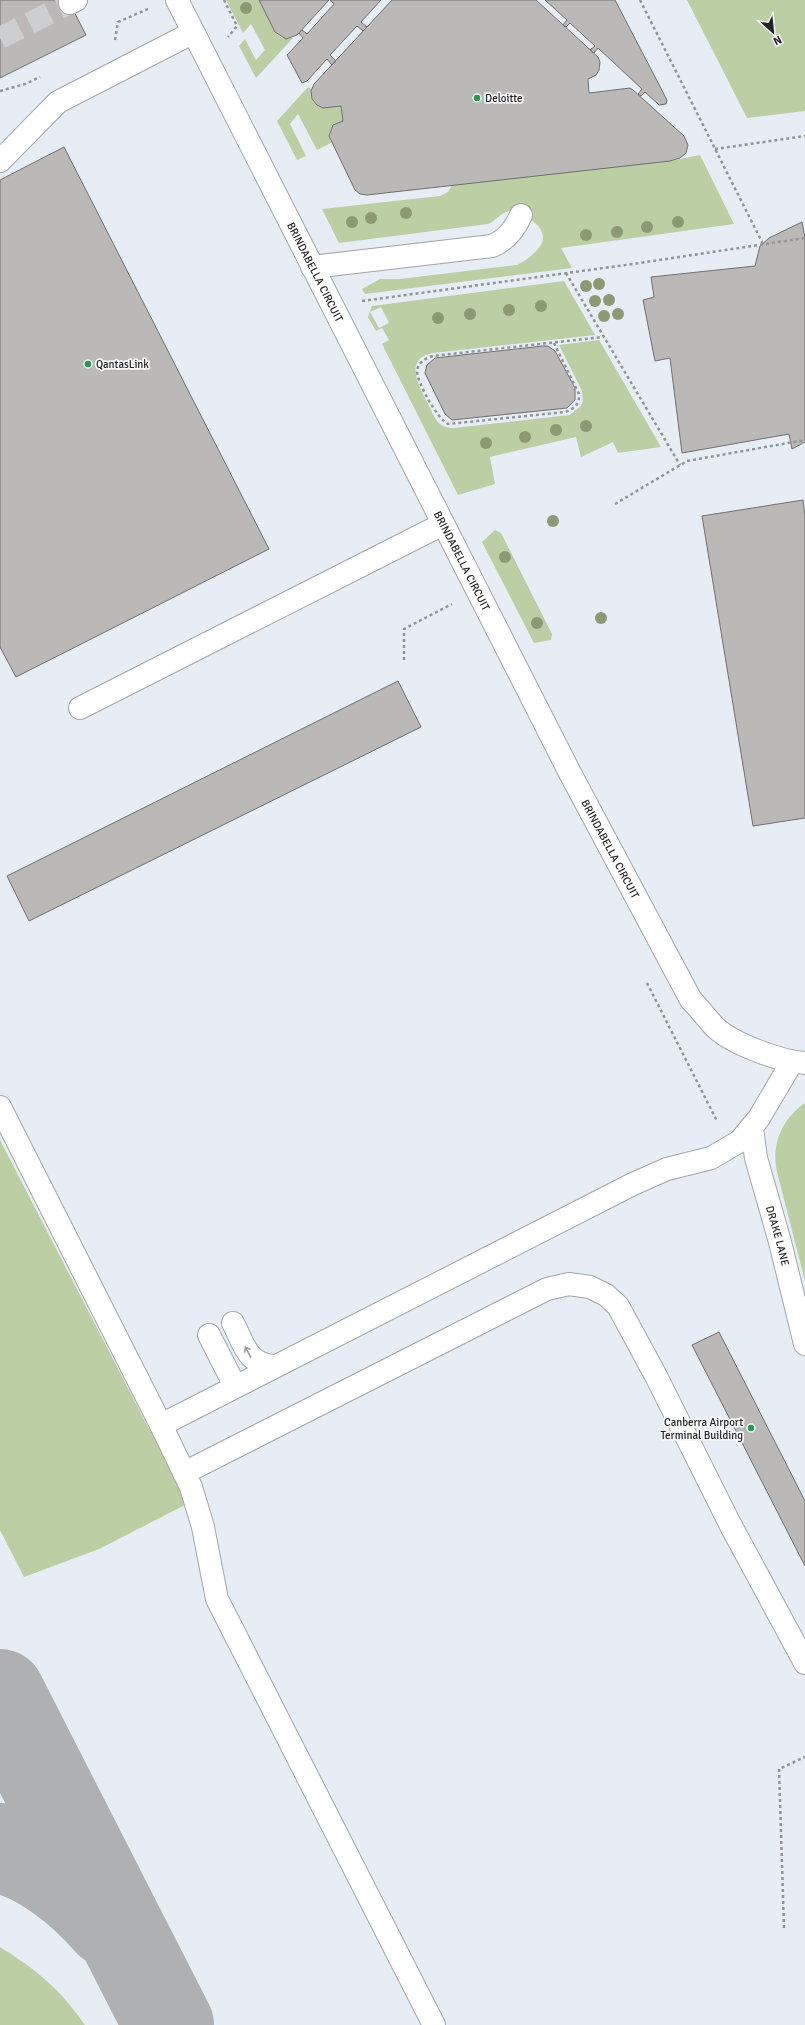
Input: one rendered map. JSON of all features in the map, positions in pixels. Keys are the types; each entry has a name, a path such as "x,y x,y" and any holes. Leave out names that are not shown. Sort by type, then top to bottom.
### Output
{"street":[{"name":"BRINDABELLA CIRCUIT","path":"177,0 192,33 570,773 691,1000 718,1029 751,1048 799,1062"},
{"path":"0,161 58,102 192,33"},
{"path":"312,267 492,246 508,236 521,215"},
{"path":"80,708 443,524"},
{"path":"161,1425 274,1366 654,1174 721,1154 740,1141 752,1128 799,1062"},
{"path":"0,1107 191,1487 203,1527 217,1599 434,2025"},
{"name":"DRAKE LANE","path":"752,1128 756,1158 780,1242 805,1344"},
{"path":"184,1473 547,1289 569,1284 590,1287 606,1295 618,1306 656,1376 730,1524 805,1663"},
{"path":"233,1323 251,1358 258,1362 274,1366"},
{"path":"210,1335 235,1386"}],"path":[{"path":"640,0 764,244"},
{"path":"108,44 114,40 118,22 150,7"},
{"path":"0,91 25,84 44,75"},
{"path":"715,149 805,136"},
{"path":"356,302 805,238"},
{"path":"566,273 680,466"},
{"path":"554,343 579,394 578,403 571,410 565,412 448,424 438,416 418,376 419,365 423,360 433,356 603,337"},
{"path":"616,504 687,461 805,440"},
{"path":"404,660 404,629 453,603"},
{"path":"784,1928 779,1769 805,1757"}],"shaded area":[{"path":"0,0 805,0 805,2025 0,2025"}],"green space":[{"path":"226,0 259,0 277,34 283,38 293,38 256,78 239,46 245,39 256,60 265,50 251,24 243,33"},
{"path":"687,0 805,0 805,111 747,118"},
{"path":"308,87 311,89 312,100 315,103 330,107 341,106 343,121 333,126 331,129 331,143 317,150 298,114 290,124 306,156 297,160 277,121"},
{"path":"700,155 734,224 561,248 572,268 365,294 362,289 380,279 400,279 517,265 533,254 540,246 543,239 542,232 539,226 533,221 517,213 509,211 503,213 488,224 339,243 322,209 440,196 448,192 452,185 670,161"},
{"path":"564,281 595,335 433,353 424,356 418,361 416,366 417,381 434,417 442,425 454,428 570,415 581,406 583,401 582,391 559,345 599,340 661,447 618,453 613,442 581,457 576,437 490,457 495,484 458,495 382,344 389,340 382,328 376,331 368,317 372,306","holes":["381,307 389,323 379,328 370,312"]},
{"path":"495,530 501,533 552,634 551,640 534,643 482,542"},
{"path":"805,1103 805,1281 777,1172 776,1152 777,1142 784,1124 797,1109"},
{"path":"0,1140 148,1427 187,1497 185,1505 99,1549 24,1577 0,1530"},
{"path":"0,1947 37,1972 47,1981 76,2012 85,2025 0,2025"}],"building":[{"path":"0,0 68,0 86,35 0,78"},
{"path":"259,0 329,0 297,35 286,39 275,32"},
{"path":"330,0 381,0 361,22 367,27 363,31 357,26 330,55 336,61 332,65 327,59 307,81 302,83 287,55 303,38 299,33 302,30 307,34 334,4"},
{"name":"Deloitte","path":"392,0 536,0 598,57 600,62 599,70 596,75 588,79 589,93 630,88 684,136 688,145 686,153 680,158 670,161 367,195 360,194 355,190 329,136 333,125 343,121 341,106 323,108 317,105 312,99 311,91 314,84"},
{"path":"545,0 615,0 667,100 666,104 659,105 645,92 641,96 638,94 642,89 598,48 594,53 590,50 595,46 570,23 566,27 563,25 567,20"},
{"name":"QantasLink","path":"64,147 269,549 16,677 0,647 0,180"},
{"path":"802,222 805,238 805,442 792,449 789,434 682,453 670,358 655,361 643,300 654,297 651,277 755,266 760,246 769,238"},
{"path":"548,346 555,351 575,388 575,400 567,408 452,420 445,414 425,373 427,365 435,358"},
{"path":"803,500 805,516 805,818 753,826 702,516"},
{"path":"398,681 421,727 29,921 7,876"},
{"name":"Canberra Airport Terminal Building","path":"719,1332 805,1501 805,1566 692,1345"}],"taxiway":[{"path":"0,1694 169,2025"},
{"path":"0,1848 15,1852 31,1859 60,1877 73,1887 109,1922"}],"tunnel":[{"path":"0,38 70,3"}],"place":[{"name":"Deloitte","path":"477,98"},
{"name":"QantasLink","path":"88,364"},
{"name":"Canberra Airport Terminal Building","path":"751,1428"}]}
